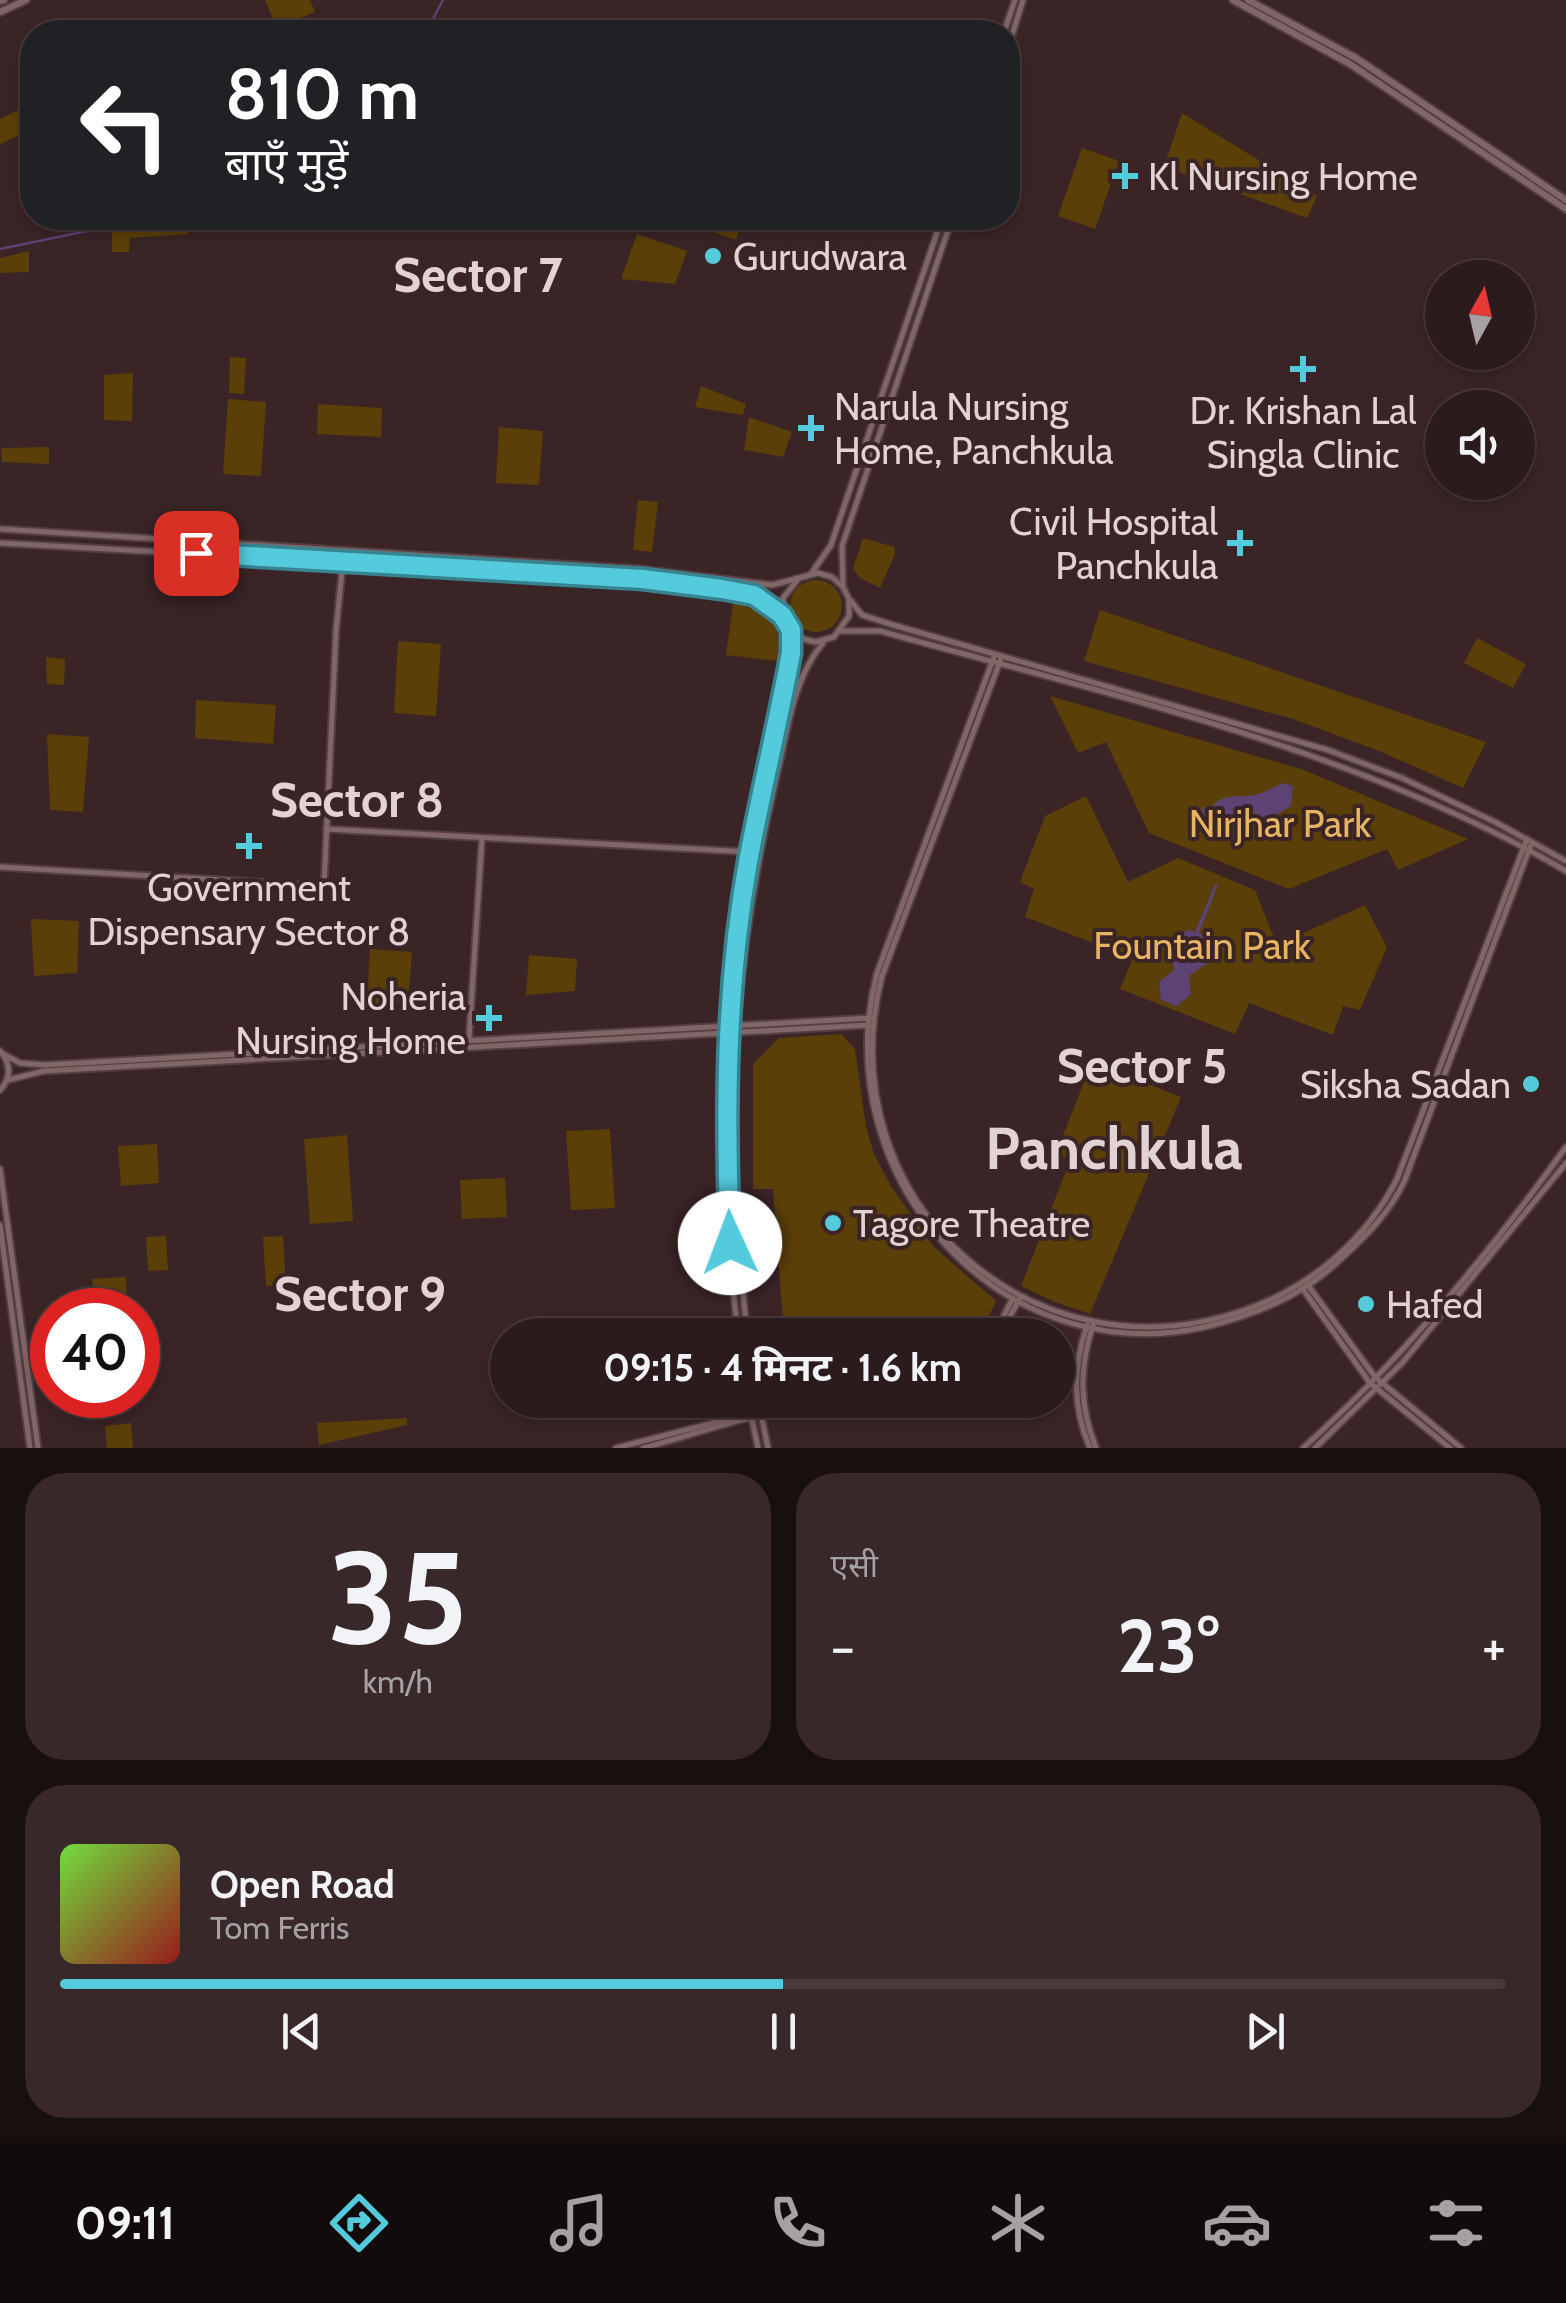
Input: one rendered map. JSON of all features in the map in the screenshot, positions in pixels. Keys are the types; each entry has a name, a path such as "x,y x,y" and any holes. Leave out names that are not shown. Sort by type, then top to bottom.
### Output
{"main road":[{"path":"0,12 26,0"},
{"path":"1232,0 1350,64 1566,208"},
{"path":"1248,0 1356,58 1566,200"}],"street":[{"path":"811,574 831,544 938,230"},
{"path":"843,587 842,546 948,230"},
{"path":"914,304 922,307"},
{"path":"911,313 919,316"},
{"path":"2,527 641,569 772,585 811,574 832,578 862,615 1324,758 1457,813 1566,871"},
{"path":"0,543 643,579 754,595 782,615 791,630 806,640 825,640"},
{"path":"0,867 324,886 344,551"},
{"path":"782,615 786,590 799,578"},
{"path":"841,631 849,616 849,599"},
{"path":"736,1318 728,1195 729,1030 750,852 782,702 791,630"},
{"path":"746,1318 734,1139 739,1029 757,867 803,675 810,658 825,640 841,631 880,630 1328,750 1402,778 1566,860"},
{"path":"997,659 882,976 870,1022 869,1083 888,1158 900,1184 948,1248 974,1273 1047,1315 1090,1325 1159,1329 1242,1311 1304,1286 1392,1207 1530,841"},
{"path":"326,829 750,852"},
{"path":"469,1044 482,838"},
{"path":"2,1052 20,1063 44,1065 870,1022"},
{"path":"0,1090 8,1080 44,1071 469,1044"},
{"path":"2,1052 8,1064 8,1080"},
{"path":"1303,1448 1373,1380 1456,1286 1566,1147"},
{"path":"1315,1448 1380,1386 1454,1304 1566,1164"},
{"path":"0,1169 38,1448"},
{"path":"0,1225 3,1271 30,1448"},
{"path":"1304,1286 1373,1380 1450,1448"},
{"path":"1006,1318 1017,1297"},
{"path":"1090,1325 1081,1385 1093,1448"},
{"path":"1380,1386 1461,1448"},
{"path":"616,1448 743,1418"},
{"path":"644,1448 744,1418"},
{"path":"751,1418 758,1448"},
{"path":"761,1418 768,1448"}],"green space":[{"path":"265,0 310,0 315,12 296,20 274,20"},
{"path":"19,110 20,135 0,144 0,119"},
{"path":"1182,113 1317,196 1307,218 1164,167"},
{"path":"1082,148 1119,161 1095,229 1058,216"},
{"path":"112,230 188,230 188,234 130,238 129,252 112,252"},
{"path":"707,230 739,230 736,240"},
{"path":"637,234 687,251 675,284 621,279"},
{"path":"29,251 29,272 0,273 0,258"},
{"path":"230,357 246,358 244,394 229,393"},
{"path":"133,373 132,421 104,420 104,375"},
{"path":"701,386 746,404 743,415 695,407"},
{"path":"228,399 266,402 261,476 223,474"},
{"path":"318,404 382,408 381,437 317,434"},
{"path":"749,417 792,432 783,457 744,450"},
{"path":"499,427 543,431 539,485 496,483"},
{"path":"49,447 49,464 2,462 1,448"},
{"path":"638,500 658,502 652,552 633,550"},
{"path":"863,538 894,547 895,554 880,588 860,578 853,569"},
{"path":"816,580 834,588 842,606 834,624 816,632 798,624 790,606 798,588"},
{"path":"733,603 756,610 770,621 778,637 778,661 726,655"},
{"path":"1100,610 1486,742 1463,788 1293,719 1084,661"},
{"path":"1477,638 1526,664 1513,688 1464,663"},
{"path":"398,641 441,644 436,716 394,713"},
{"path":"46,657 65,659 64,685 47,684"},
{"name":"Nirjhar Park","path":"1050,696 1304,770 1468,839 1398,870 1387,849 1289,889 1149,833 1106,742 1078,753"},
{"path":"196,700 276,705 273,744 195,738"},
{"path":"47,734 89,737 83,812 50,810"},
{"name":"Fountain Park","path":"1086,796 1128,882 1178,858 1255,890 1277,945 1365,905 1387,947 1360,1010 1343,1006 1333,1035 1249,1003 1235,1034 1120,989 1133,958 1025,917 1034,889 1020,882 1045,816"},
{"path":"31,919 79,921 77,973 34,976"},
{"path":"370,949 412,952 408,1002 367,1004"},
{"path":"529,955 577,959 575,991 526,995"},
{"path":"841,1034 855,1049 866,1127 874,1154 891,1186 934,1247 996,1301 988,1318 783,1318 773,1189 753,1189 753,1064 779,1038"},
{"path":"1092,1062 1181,1097 1090,1314 1021,1286 1070,1161 1056,1153"},
{"path":"610,1129 615,1208 571,1210 566,1131"},
{"path":"347,1135 353,1221 310,1224 304,1139"},
{"path":"157,1144 159,1183 121,1186 118,1146"},
{"path":"505,1178 507,1217 462,1219 460,1180"},
{"path":"166,1236 168,1270 148,1271 146,1237"},
{"path":"283,1236 286,1285 266,1286 263,1237"},
{"path":"126,1277 126,1288 93,1288 92,1279"},
{"path":"407,1418 407,1425 319,1445 317,1423"},
{"path":"131,1423 133,1448 107,1448 105,1426"}],"shaded area":[{"path":"1282,783 1293,786 1291,806 1259,825 1249,824 1248,839 1216,838 1194,824 1194,818 1204,807 1229,797 1252,796"},
{"path":"1215,884 1218,885 1199,933 1205,936 1214,958 1189,976 1191,994 1177,1006 1161,1000 1159,982 1174,970 1168,940 1189,930 1195,932"}],"waterway":[{"path":"432,20 443,0"},
{"path":"0,249 92,230"}],"place":[{"name":"Kl Nursing Home","path":"1125,176"},
{"name":"Gurudwara","path":"713,256"},
{"name":"Dr. Krishan Lal Singla Clinic","path":"1303,369"},
{"name":"Narula Nursing Home, Panchkula","path":"811,428"},
{"name":"Civil Hospital Panchkula","path":"1240,543"},
{"name":"Government Dispensary Sector 8","path":"249,846"},
{"name":"Noheria Nursing Home","path":"489,1018"},
{"name":"Siksha Sadan","path":"1531,1084"},
{"name":"Tagore Theatre","path":"833,1223"},
{"name":"Hafed","path":"1366,1304"}],"district":[{"name":"Sector 7","path":"478,275"},
{"name":"Sector 8","path":"357,800"},
{"name":"Sector 5","path":"1142,1066"},
{"name":"Panchkula","path":"1114,1148"},
{"name":"Sector 9","path":"360,1294"}],"route":[{"path":"196,553 643,579 754,595 782,615 791,630 791,653 748,864 728,1033 730,1243"}]}
